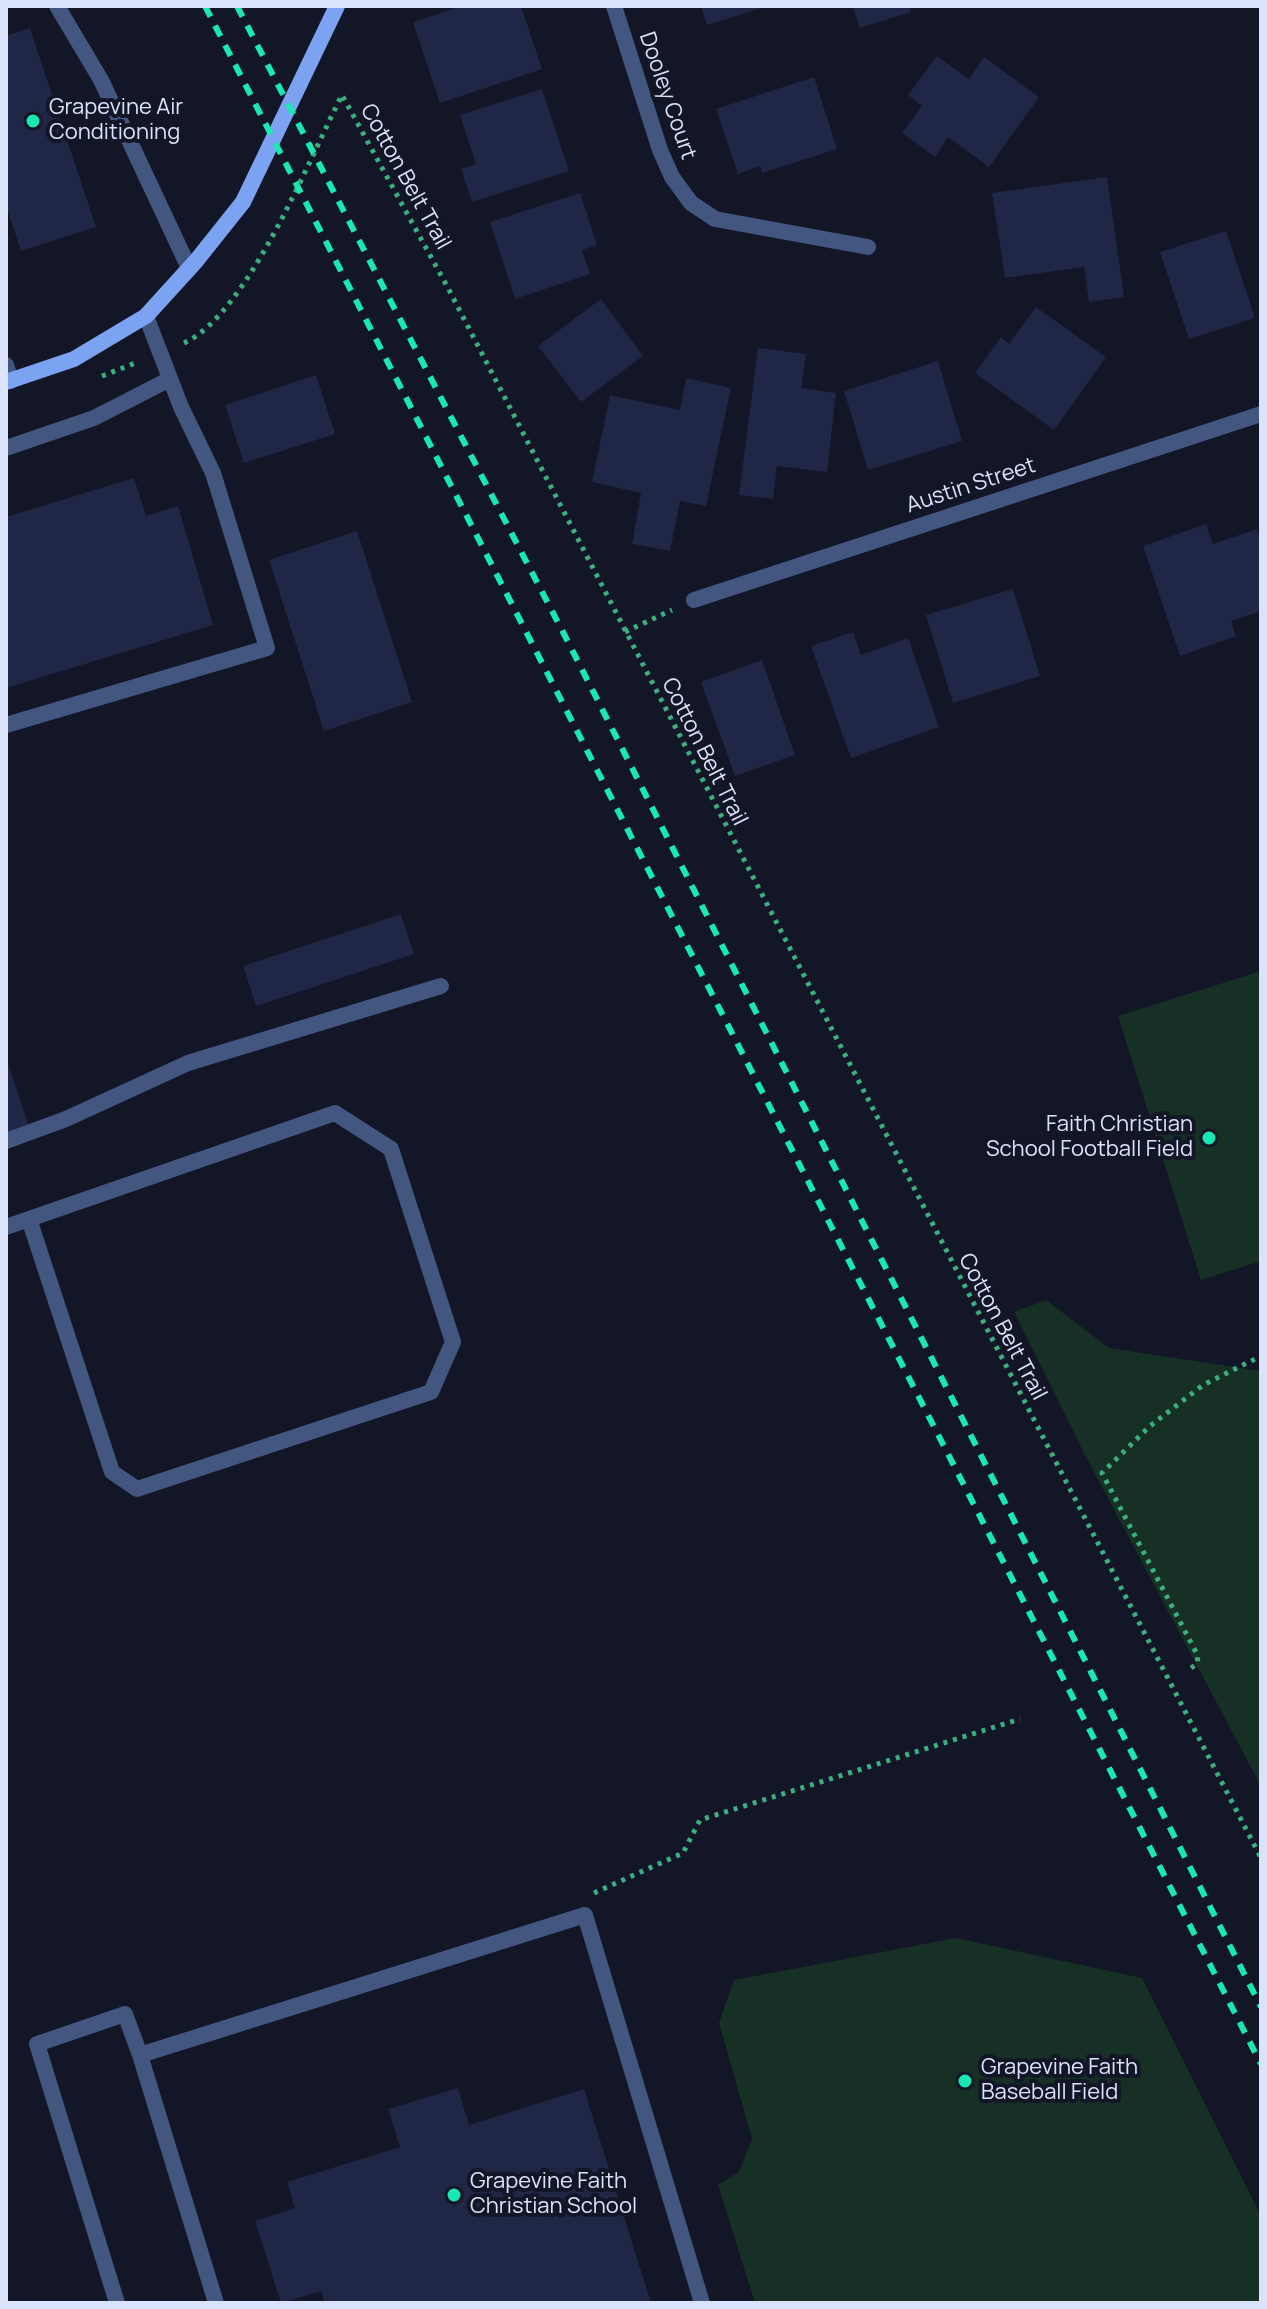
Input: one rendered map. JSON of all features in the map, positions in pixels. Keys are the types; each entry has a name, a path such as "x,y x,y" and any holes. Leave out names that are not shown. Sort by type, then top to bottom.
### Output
{"street":[{"path":"57,6 101,80 189,268"},
{"path":"8,376 74,359 146,316 189,268 243,202 337,6"},
{"name":"Dooley Court","path":"614,6 660,150 672,177 691,203 715,219 868,247"},
{"path":"6,725 267,648 213,473 170,379 146,316"},
{"path":"6,448 94,418 170,379"},
{"name":"Austin Street","path":"694,600 1261,414"},
{"path":"6,1141 66,1119 188,1063 441,986"},
{"path":"6,1227 29,1219 335,1113 391,1149 453,1342 431,1392 137,1489 112,1472 29,1219"},
{"path":"140,2055 585,1915 702,2303"},
{"path":"117,2303 37,2044 125,2014 216,2303"}],"path":[{"name":"Cotton Belt Trail","path":"90,380 161,354 192,339 217,321 266,245 342,95 448,288 1261,1858"},
{"path":"625,632 694,600"},
{"path":"1191,1668 1197,1664 1198,1656 1102,1473 1150,1426 1203,1385 1261,1356"},
{"path":"585,1915 596,1890 683,1853 700,1820 1020,1719"}],"green space":[{"name":"Faith Christian School Football Field","path":"1261,971 1261,1261 1201,1280 1118,1016"},
{"path":"1046,1300 1109,1348 1261,1371 1261,1786 1086,1457 1014,1312"},
{"name":"Grapevine Faith Baseball Field","path":"956,1938 1142,1978 1261,2216 1261,2303 755,2303 718,2185 739,2172 752,2139 719,2023 734,1980"}],"building":[{"path":"462,6 521,6 542,69 440,103 413,22"},
{"path":"701,6 765,6 765,7 707,25"},
{"path":"852,6 909,6 911,12 860,28"},
{"name":"Grapevine Air Conditioning","path":"30,28 96,227 21,251 6,205 6,36"},
{"path":"937,56 969,79 984,57 1039,97 989,167 948,137 935,157 902,133 922,106 908,95"},
{"path":"814,77 837,149 762,173 760,166 738,174 716,109"},
{"path":"542,89 569,171 472,202 461,169 476,164 460,115"},
{"path":"1107,177 1124,297 1089,302 1084,267 1005,278 992,193"},
{"path":"580,193 597,245 582,250 590,274 515,299 490,222"},
{"path":"1226,231 1255,318 1189,339 1160,252"},
{"path":"601,299 643,356 581,402 538,346"},
{"path":"1036,307 1106,357 1054,430 975,373 1001,337 1009,344"},
{"path":"758,348 806,354 801,388 836,393 827,472 777,466 773,499 739,495"},
{"path":"938,361 962,441 868,470 844,391"},
{"path":"316,375 335,434 244,463 225,405"},
{"path":"686,378 731,388 706,506 680,501 670,551 632,544 641,493 592,482 610,395 680,410"},
{"path":"134,478 146,516 178,506 213,625 6,688 6,517"},
{"path":"1206,524 1213,544 1257,529 1261,540 1261,611 1231,621 1236,636 1180,656 1143,546"},
{"path":"357,531 412,702 324,731 269,560"},
{"path":"1013,589 1040,676 953,703 926,615"},
{"path":"853,632 861,655 908,638 939,727 851,758 811,646"},
{"path":"762,660 795,755 735,776 701,682"},
{"path":"401,914 414,954 256,1006 243,966"},
{"path":"6,1057 29,1126 6,1133"},
{"name":"Grapevine Faith Christian School","path":"458,2088 469,2125 584,2089 651,2303 325,2303 321,2291 281,2303 255,2221 295,2208 287,2182 400,2147 388,2109"}],"railway":[{"path":"205,6 1261,2064"},
{"path":"237,6 564,634 1261,2007"}],"place":[{"name":"Grapevine Air Conditioning","path":"33,121"},
{"name":"Faith Christian School Football Field","path":"1209,1138"},
{"name":"Grapevine Faith Baseball Field","path":"965,2081"},
{"name":"Grapevine Faith Christian School","path":"454,2195"}]}
